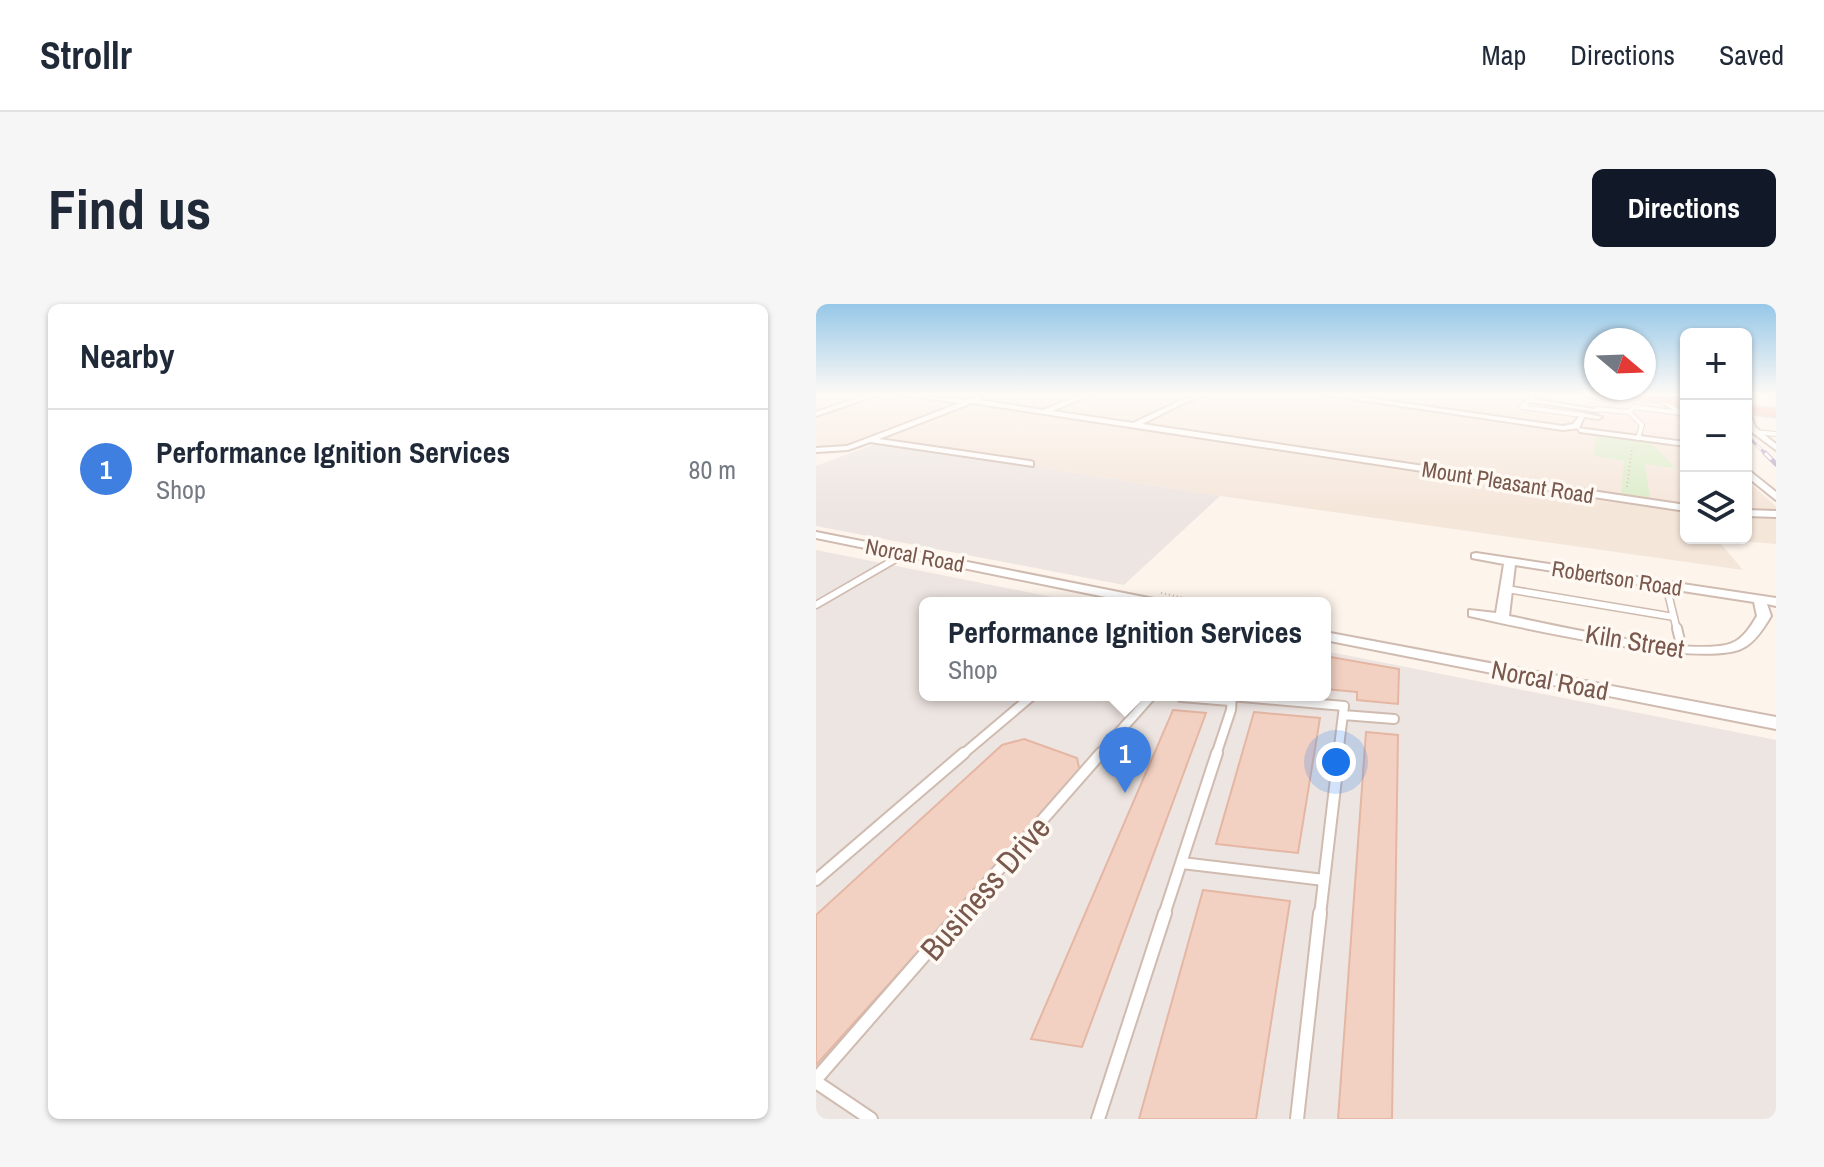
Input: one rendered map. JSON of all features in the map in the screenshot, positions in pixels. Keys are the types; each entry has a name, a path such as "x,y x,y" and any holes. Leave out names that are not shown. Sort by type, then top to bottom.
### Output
{"street":[{"name":"Mount Pleasant Road","path":"816,450 831,451 888,432"},
{"name":"Mount Pleasant Road","path":"1182,432 1680,507"},
{"path":"1595,432 1680,443"},
{"path":"1756,432 1776,448"},
{"path":"867,440 1030,464"},
{"path":"816,459 831,451"},
{"path":"1747,472 1776,497"},
{"path":"1752,513 1776,514"},
{"name":"Norcal Road","path":"816,535 1114,597"},
{"name":"Robertson Road","path":"1476,556 1776,602"},
{"path":"1502,619 1510,562"},
{"name":"Robertson Road","path":"1759,599 1776,596"},
{"name":"Kiln Street","path":"1474,613 1708,651 1737,646 1764,616 1759,599"},
{"name":"Norcal Road","path":"1331,637 1776,723"}],"lane":[{"path":"1638,438 1640,432"},
{"path":"1756,432 1776,434"},
{"path":"816,605 906,553"},
{"path":"1666,585 1682,649"},
{"path":"1507,589 1674,617"},
{"path":"816,880 1026,701"},
{"name":"Business Drive","path":"816,1080 1147,701"},
{"path":"1098,1119 1231,710 1231,701"},
{"path":"1273,701 1344,706 1297,1119"},
{"path":"1343,715 1394,719"},
{"path":"1182,863 1324,880"},
{"path":"816,1080 871,1119"}],"path":[{"path":"1627,494 1631,447 1638,438"}],"shaded area":[{"path":"816,432 1574,432 1680,447 1680,544 1721,544 1743,570 1220,496 880,442 816,450"},
{"path":"1574,432 1680,432 1680,447"},
{"path":"880,442 1220,496 1124,585 816,526 816,466"},
{"path":"1752,485 1776,506 1776,544 1752,542"},
{"path":"816,550 1052,597 919,597 919,701 1331,701 1331,652 1776,740 1776,1119 816,1119"}],"green space":[{"path":"1597,436 1651,443 1675,468 1645,464 1650,498 1621,494 1624,461 1593,456"}],"building":[{"path":"1331,657 1399,669 1398,704 1357,700 1357,692 1331,690"},
{"path":"1173,710 1206,713 1082,1047 1031,1039"},
{"path":"1254,712 1320,718 1298,853 1216,844"},
{"path":"1366,732 1398,735 1392,1119 1338,1119"},
{"path":"1024,739 1077,758 1080,772 816,1065 816,915 1002,745"},
{"path":"1203,890 1290,901 1256,1119 1139,1119"}],"railway":[{"path":"1752,441 1767,455"},
{"path":"1767,455 1776,464"}],"place":[{"name":"Performance Ignition Services","path":"1125,793"}]}
